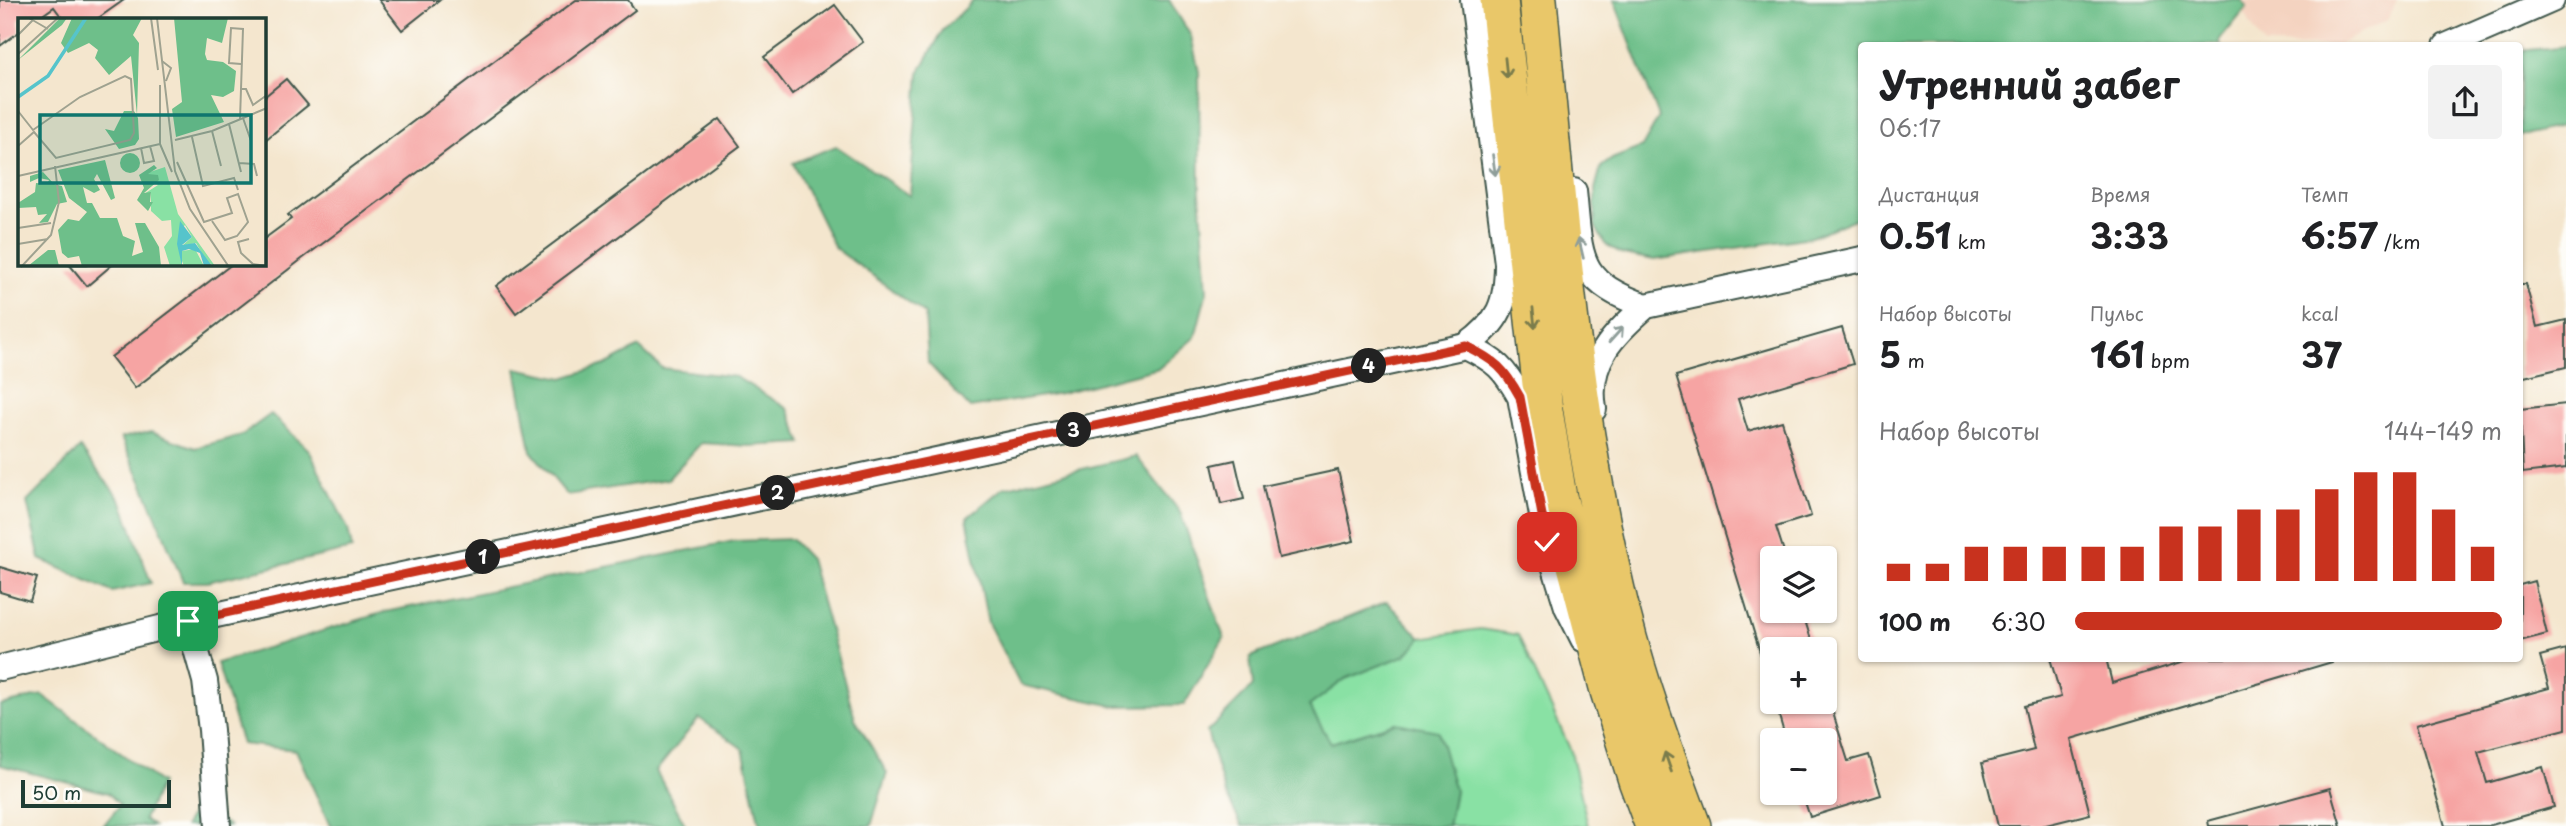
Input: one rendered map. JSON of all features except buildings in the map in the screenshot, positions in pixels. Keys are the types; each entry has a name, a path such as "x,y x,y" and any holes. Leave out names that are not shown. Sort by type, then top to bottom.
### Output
{"highway":[{"path":"1499,0 1546,423 1558,497 1609,691 1654,826"},
{"path":"1538,0 1562,253 1582,404 1606,544 1622,615 1642,684 1692,826"}],"street":[{"path":"0,668 188,621 1466,346 1486,332 1500,313 1507,286 1507,263 1473,0"},
{"path":"1545,0 1558,53 1580,250 1588,270 1601,286 1617,296 1646,306 1858,259"},
{"path":"2455,42 2552,0"},
{"path":"1622,615 1617,545 1593,402 1596,367 1606,345 1646,306"},
{"path":"1466,346 1494,360 1520,397 1547,542 1567,607 1609,691"},
{"path":"188,621 205,681 218,826"}],"shaded area":[{"path":"2235,0 2397,0 2387,20 2344,42 2262,42"}],"green space":[{"path":"974,0 1169,0 1191,36 1199,72 1200,192 1207,291 1195,337 1159,368 1061,393 970,408 928,363 925,314 835,248 793,163 836,146 910,196 919,73 943,30"},
{"path":"1614,0 2242,0 2247,7 2220,42 1858,42 1858,218 1811,237 1654,260 1623,254 1605,244 1595,226 1595,189 1601,167 1612,159 1642,147 1659,117"},
{"path":"2566,46 2566,125 2523,135 2523,51"},
{"path":"639,347 662,368 736,377 788,409 802,443 749,446 701,443 668,479 567,495 531,451 516,368 563,378 605,365"},
{"path":"271,414 309,450 348,529 352,549 207,582 183,582 121,438 151,432 195,448 242,435"},
{"path":"80,448 122,502 151,583 112,592 40,559 27,502"},
{"path":"1136,456 1180,512 1224,638 1184,705 1114,706 1020,685 988,623 967,518 1003,488"},
{"path":"791,539 810,559 855,719 887,773 871,826 760,826 743,749 699,718 656,771 686,826 330,826 296,750 242,744 217,663 385,612 734,541"},
{"path":"1387,602 1421,638 1406,655 1345,679 1309,706 1331,743 1396,723 1438,731 1455,791 1448,826 1242,826 1225,793 1207,732 1253,686 1250,657"},
{"path":"1480,629 1518,635 1571,751 1588,826 1448,826 1455,791 1396,723 1331,743 1309,706 1345,679 1406,655 1421,638"},
{"path":"42,695 161,783 144,819 153,826 103,826 120,805 108,793 0,765 0,705"},
{"path":"197,802 229,826 185,826"}],"route":[{"path":"188,621 1466,346 1494,360 1520,397 1547,542"}]}
